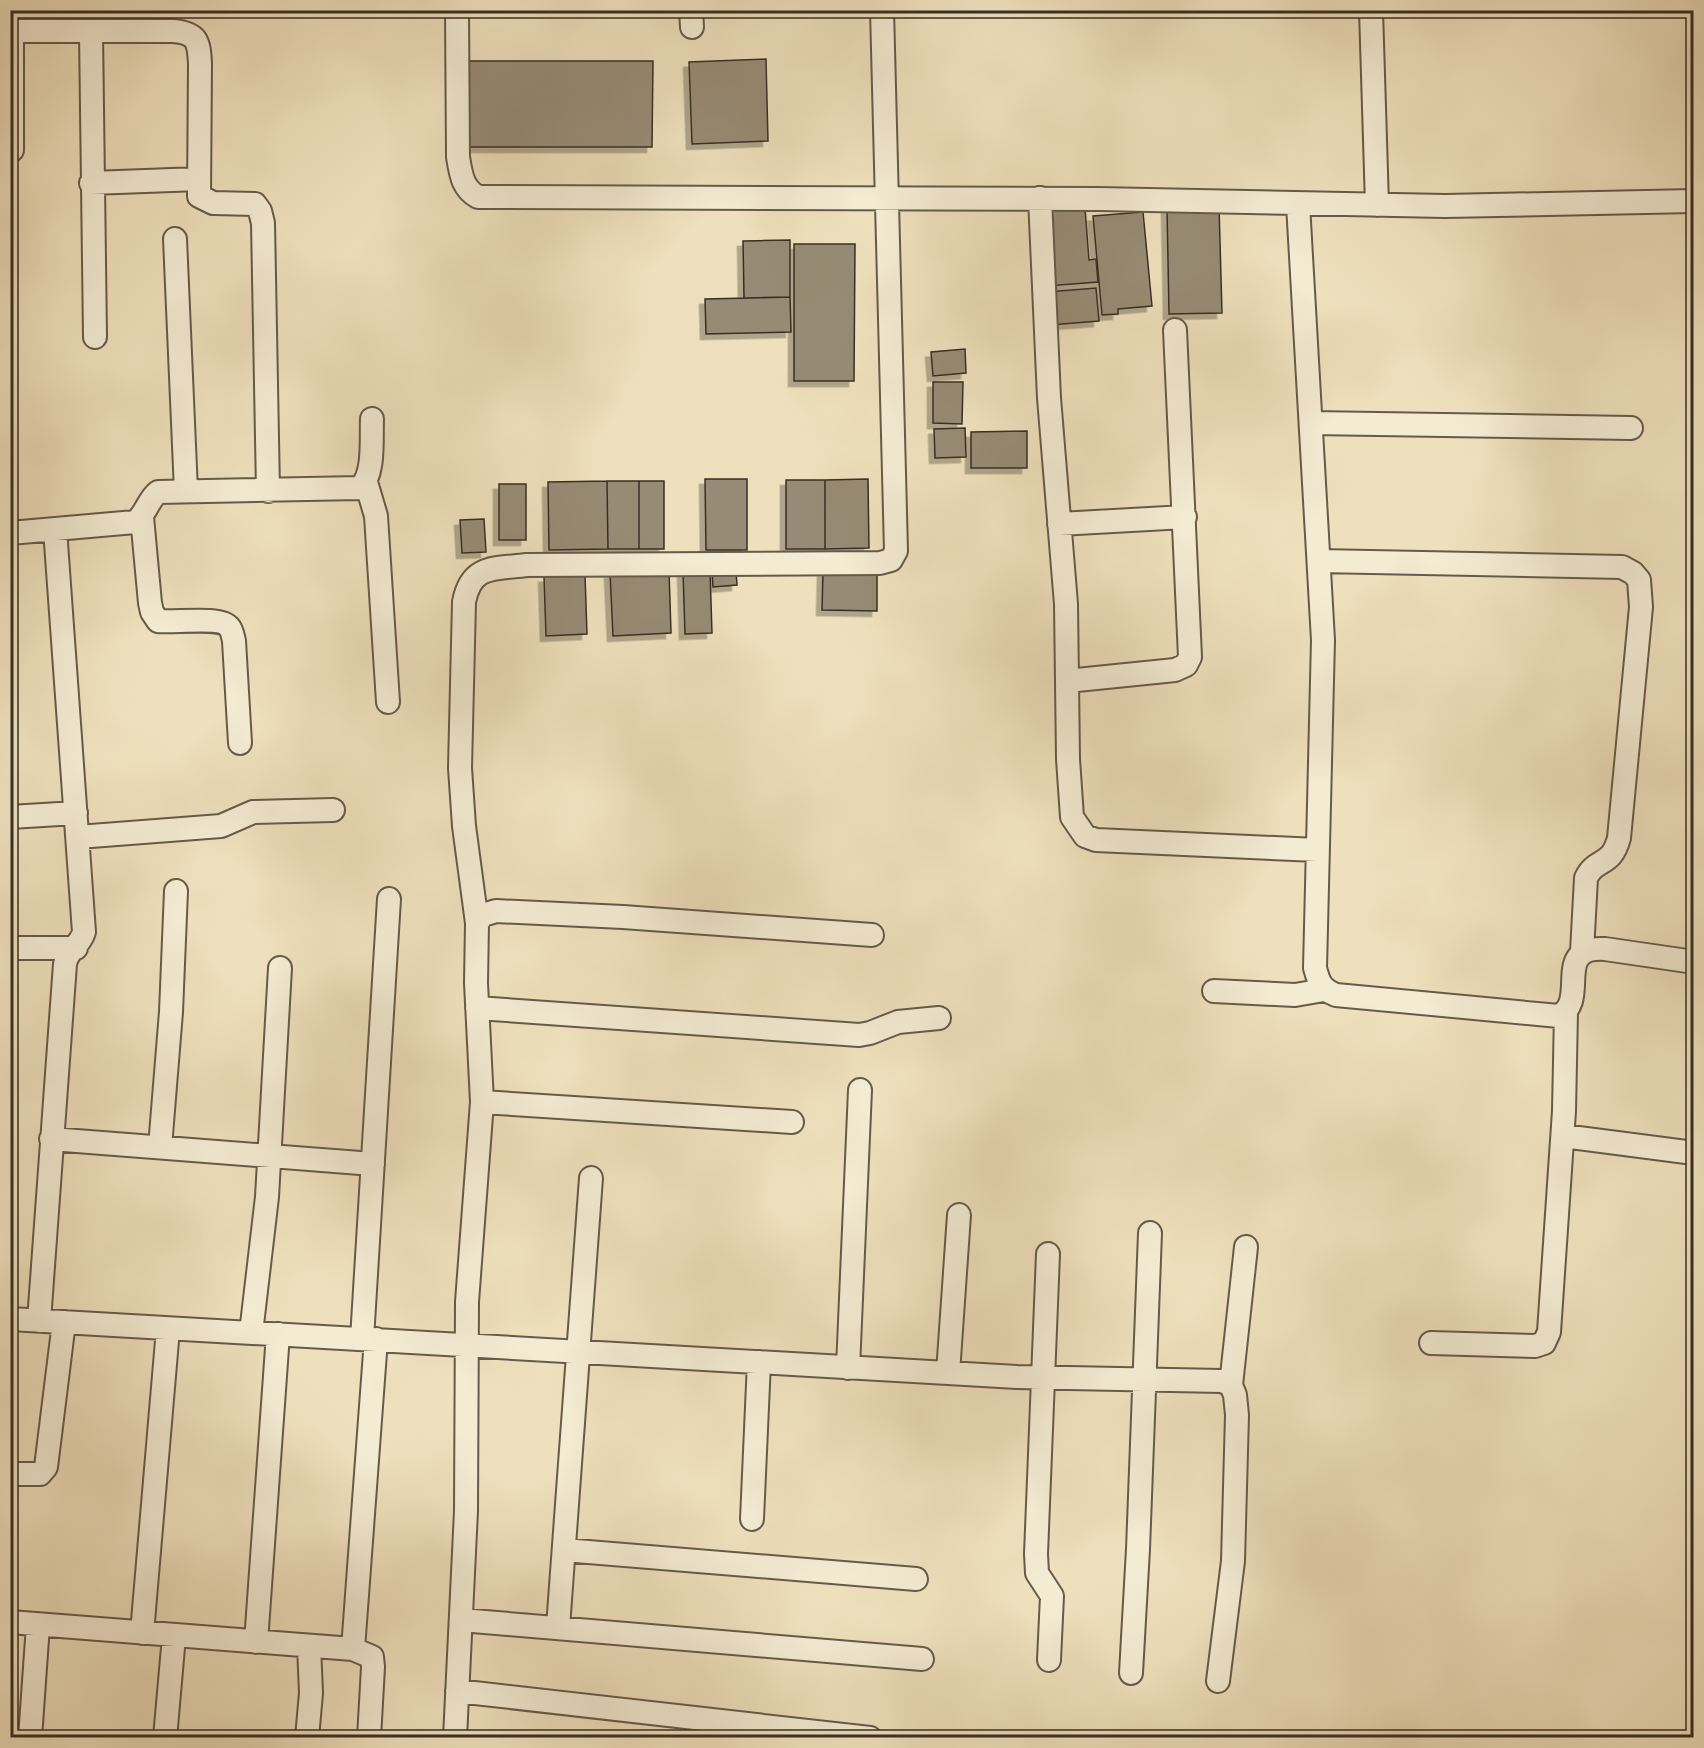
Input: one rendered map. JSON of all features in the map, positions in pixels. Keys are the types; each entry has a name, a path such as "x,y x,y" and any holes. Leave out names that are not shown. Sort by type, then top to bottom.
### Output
{"street":[{"path":"457,10 458,157 462,179 468,191 478,197 1040,198 1377,205 1694,201"},
{"path":"455,1737 466,1511 468,1302 482,1102 477,1008 477,923 464,826 460,768 464,602 467,588 475,576 487,570 527,565 880,563 891,560 896,551 882,10"},
{"path":"1371,10 1377,205"},
{"path":"12,150 11,31 91,32 174,21 195,39 199,47 199,196 205,202 255,204 260,211 268,491"},
{"path":"91,32 95,337"},
{"path":"92,183 199,179"},
{"path":"1040,198 1049,398 1066,604 1072,817 1085,836 1124,842 1317,850"},
{"path":"1299,204 1323,639 1315,968 1318,983 1324,990 1336,995 1544,1017 1559,1016 1566,1012"},
{"path":"175,239 186,491"},
{"path":"1067,681 1154,674 1186,665 1190,657 1191,639 1175,330"},
{"path":"372,419 366,482 376,516 388,702"},
{"path":"1311,423 1632,428"},
{"path":"240,743 234,641 230,627 222,622 158,621 152,612 142,517 150,498 158,492 350,489 360,488 366,482"},
{"path":"10,533 120,525 135,522 142,517"},
{"path":"1059,524 1185,517"},
{"path":"39,1321 65,964 67,954 76,948 84,932 55,529"},
{"path":"1319,561 1622,567 1633,573 1639,580 1641,607 1636,682 1619,838 1616,852 1610,859 1590,869 1586,878 1582,952"},
{"path":"78,837 221,826 253,812 333,810"},
{"path":"10,817 76,813"},
{"path":"160,1147 171,1012 176,891"},
{"path":"353,1649 369,1339 373,1164 388,899"},
{"path":"477,923 483,915 496,911 623,917 872,935"},
{"path":"10,948 76,948"},
{"path":"1431,1343 1523,1347 1544,1343 1549,1332 1563,1136 1566,1012 1570,1002 1576,960 1582,952 1591,948 1694,962"},
{"path":"251,1333 270,1155 280,968"},
{"path":"1214,991 1295,995 1324,990"},
{"path":"477,1008 859,1035 870,1034 898,1022 939,1018"},
{"path":"848,1368 860,1090"},
{"path":"482,1102 792,1122"},
{"path":"1563,1136 1694,1153"},
{"path":"51,1139 373,1164"},
{"path":"558,1627 591,1178"},
{"path":"948,1373 959,1215"},
{"path":"1131,1673 1145,1380 1149,1233"},
{"path":"1218,1681 1233,1561 1236,1415 1235,1395 1231,1385 1246,1247"},
{"path":"1048,1254 1036,1554 1037,1573 1052,1596 1049,1660"},
{"path":"10,1319 848,1368 1043,1378 1222,1381 1231,1385"},
{"path":"10,1474 40,1474 46,1467 64,1322"},
{"path":"142,1633 168,1329"},
{"path":"256,1642 278,1334"},
{"path":"752,1519 759,1362"},
{"path":"564,1550 916,1579"},
{"path":"461,1620 922,1659"},
{"path":"10,1622 353,1649 372,1658 369,1737"},
{"path":"30,1737 38,1624"},
{"path":"165,1737 174,1636"},
{"path":"307,1737 311,1693 309,1646"},
{"path":"458,1691 870,1737"}],"building":[{"path":"766,59 768,141 692,144 689,62"},
{"path":"464,61 653,61 652,147 464,147"},
{"path":"1219,206 1222,313 1169,314 1167,208"},
{"path":"1085,208 1089,260 1096,259 1098,282 1047,286 1041,211"},
{"path":"1143,212 1152,306 1118,309 1118,314 1102,315 1093,216"},
{"path":"790,240 790,297 744,298 743,241"},
{"path":"794,244 855,244 854,381 794,381"},
{"path":"1096,288 1099,321 1050,325 1047,292"},
{"path":"790,297 791,332 706,334 705,299"},
{"path":"965,349 966,373 933,376 931,352"},
{"path":"933,382 963,382 962,424 933,423"},
{"path":"965,428 966,457 935,458 934,429"},
{"path":"1027,431 1027,468 971,468 971,432"},
{"path":"705,479 747,479 747,550 706,550"},
{"path":"868,479 869,548 825,549 825,480"},
{"path":"786,480 825,480 825,549 786,549"},
{"path":"607,481 639,481 639,549 608,549"},
{"path":"607,481 608,549 549,550 548,482"},
{"path":"639,481 664,481 664,549 639,549"},
{"path":"499,484 526,484 526,540 499,540"},
{"path":"484,519 486,552 462,553 460,520"},
{"path":"669,570 671,633 613,636 610,573"},
{"path":"710,571 712,633 685,634 683,572"},
{"path":"736,571 737,585 713,587 712,572"},
{"path":"823,571 877,571 877,611 822,610"},
{"path":"585,575 587,634 546,636 544,577"}]}
